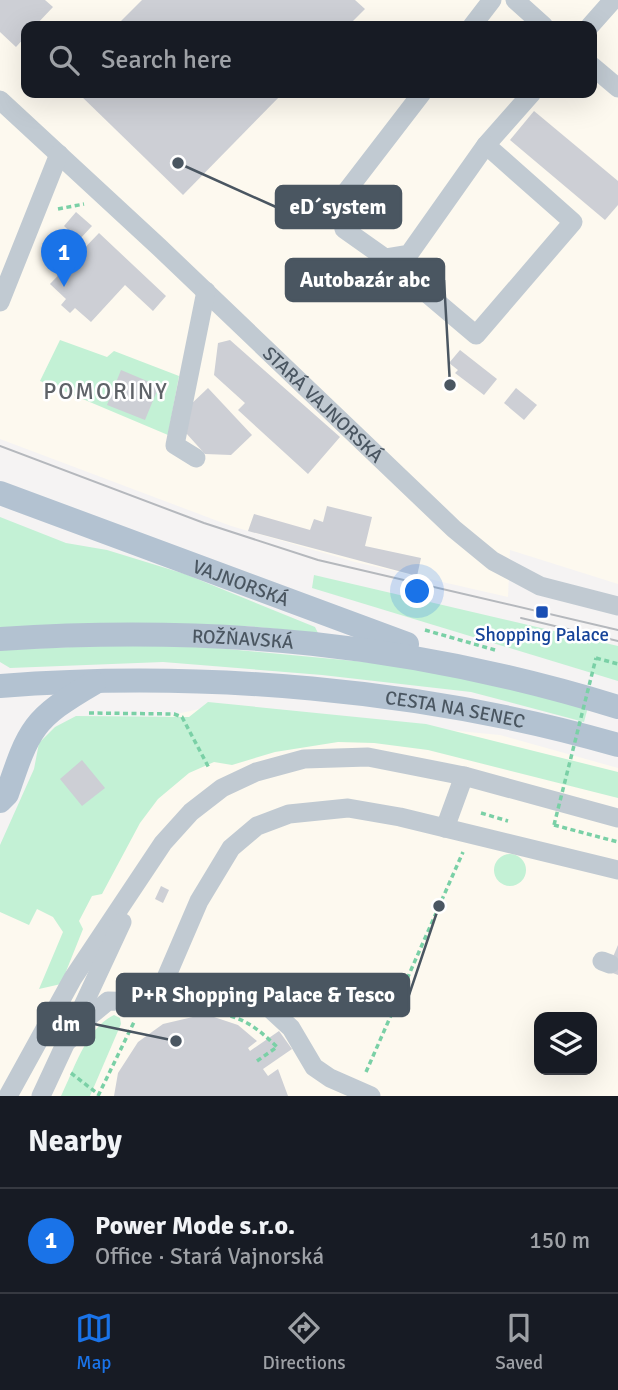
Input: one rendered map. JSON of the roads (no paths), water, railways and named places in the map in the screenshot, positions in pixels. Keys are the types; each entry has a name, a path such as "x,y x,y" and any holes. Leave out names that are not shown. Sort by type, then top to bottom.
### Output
{"main road":[{"name":"VAJNORSKÁ","path":"0,493 334,618 484,670"},
{"name":"ROŽŇAVSKÁ","path":"0,639 107,634 233,637 389,652 484,670"},
{"path":"484,670 618,707"},
{"path":"0,686 95,682"},
{"path":"0,801 7,794 24,742 33,727 64,701 95,682"},
{"name":"CESTA NA SENEC","path":"95,682 190,683 288,689 431,704 516,719 618,745"}],"street":[{"path":"476,21 492,0"},
{"path":"515,0 538,21"},
{"path":"594,21 613,0"},
{"path":"597,70 618,88"},
{"path":"418,98 339,201 344,229 385,258 476,335 573,222 486,145"},
{"path":"385,258 409,254 486,145 528,98"},
{"name":"STARÁ VAJNORSKÁ","path":"0,100 206,291 454,529 493,561 540,586 618,606"},
{"path":"0,302 59,154"},
{"path":"196,458 175,445 206,291"},
{"path":"8,1096 54,1010 163,844 191,812 222,788 256,772 304,759 368,757 464,776 618,818"},
{"path":"445,828 464,776"},
{"path":"156,1001 199,901 231,848 257,826 289,814 348,808 445,828 618,870"},
{"path":"41,1096 142,877"},
{"path":"69,1040 91,1015 108,1001 156,1001 186,991 213,989 253,998 276,1013 291,1028 314,1067 330,1078 364,1093"},
{"path":"54,1010 69,1040"}],"tram line":[{"path":"0,446 204,523 318,560 618,630"},
{"path":"521,618 618,641"}],"place":[{"name":"eD´system","path":"178,163"},
{"name":"Power Mode s.r.o.","path":"64,287"},
{"name":"Autobazár abc","path":"450,385"},
{"name":"Shopping Palace","path":"542,612"},
{"name":"P+R Shopping Palace & Tesco","path":"439,906"},
{"name":"dm","path":"176,1041"}],"district":[{"name":"POMORINY","path":"106,391"}]}
